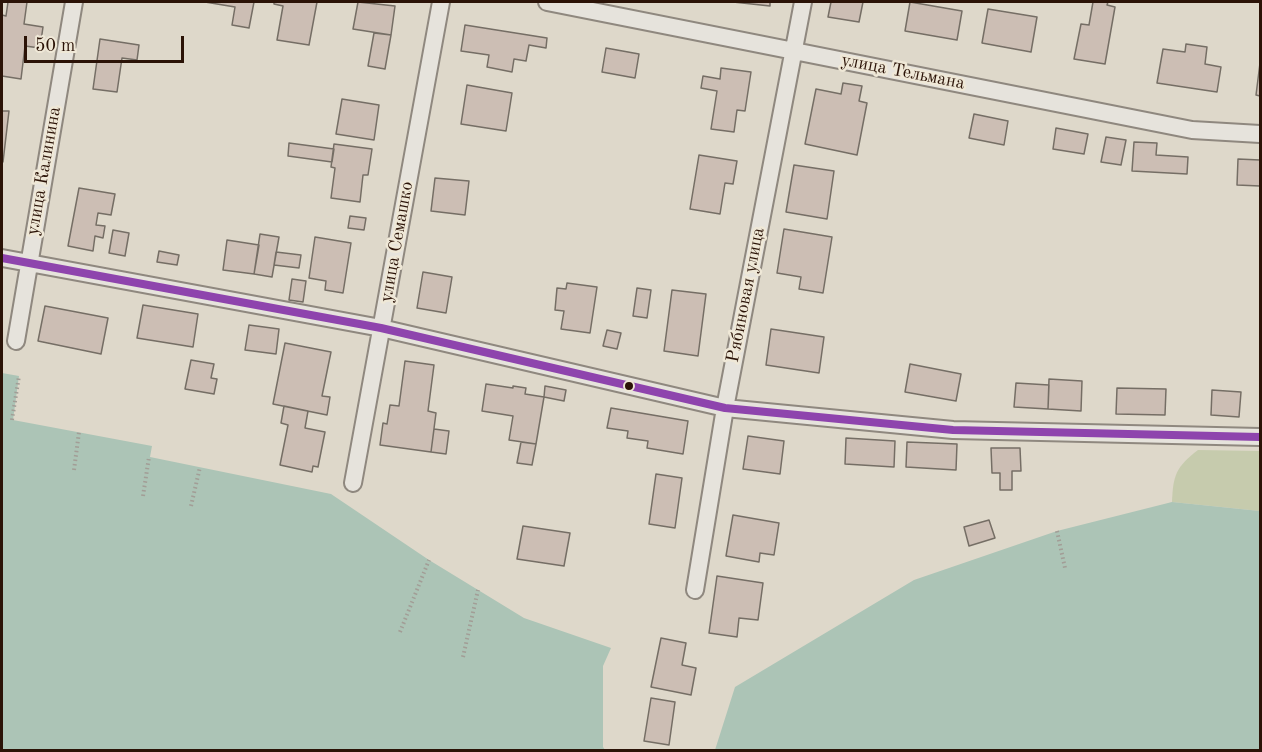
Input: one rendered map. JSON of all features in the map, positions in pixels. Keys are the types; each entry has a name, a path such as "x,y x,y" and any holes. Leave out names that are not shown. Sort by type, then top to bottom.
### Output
{"street":[{"name":"улица Калинина","path":"16,341 74,2"},
{"name":"улица Семашко","path":"353,483 441,2"},
{"name":"улица Тельмана","path":"548,2 1192,130 1260,134"},
{"name":"Рябиновая улица","path":"694,590 725,408 803,2"},
{"path":"2,258 381,328 725,408 953,430 1260,437"}],"path":[{"path":"12,420 19,376"},
{"path":"74,470 79,432"},
{"path":"143,496 149,457"},
{"path":"191,506 200,467"},
{"path":"1057,531 1065,567"},
{"path":"400,632 429,560"},
{"path":"463,657 478,590"}],"shaded area":[{"path":"2,373 19,376 13,420 152,446 150,457 331,494 429,560 524,618 611,648 603,666 603,747 605,750 2,750"},
{"path":"1198,450 1260,451 1260,511 1172,502 1173,485 1177,472 1185,461"},
{"path":"1172,502 1260,511 1260,750 715,750 735,687 914,580 1057,531"}],"building":[{"path":"8,2 27,2 24,24 43,27 40,48 25,46 21,79 2,76 2,15 6,16"},
{"path":"205,2 254,2 249,28 232,25 235,7"},
{"path":"274,2 317,2 309,45 277,40 283,6 274,4"},
{"path":"358,2 395,6 391,35 353,29"},
{"path":"733,2 770,2 770,6"},
{"path":"831,2 863,2 859,22 828,17"},
{"path":"910,2 962,11 957,40 905,31"},
{"path":"1093,2 1108,2 1107,5 1115,7 1105,64 1074,59 1081,24 1089,25"},
{"path":"988,9 1037,17 1031,52 982,43"},
{"path":"465,25 547,38 546,48 529,45 526,61 514,59 512,72 487,67 489,55 461,51"},
{"path":"374,33 391,35 385,69 368,66"},
{"path":"100,39 139,45 137,60 122,58 117,92 93,89"},
{"path":"1186,44 1207,47 1205,64 1221,67 1217,92 1157,83 1163,49 1185,52"},
{"path":"606,48 639,54 635,78 602,72"},
{"path":"1260,63 1260,96 1256,95"},
{"path":"721,68 751,72 745,111 737,110 734,132 711,129 717,91 701,88 703,76 720,79"},
{"path":"843,83 862,86 859,101 867,103 857,155 805,144 816,89 841,94"},
{"path":"467,85 512,93 506,131 461,124"},
{"path":"342,99 379,105 374,140 336,134"},
{"path":"2,111 9,111 3,162 2,162"},
{"path":"974,114 1008,121 1004,145 969,138"},
{"path":"1056,128 1088,134 1084,154 1053,149"},
{"path":"1106,137 1126,140 1121,165 1101,162"},
{"path":"1134,142 1157,143 1156,155 1188,157 1187,174 1132,171"},
{"path":"289,143 334,149 332,162 288,156"},
{"path":"334,144 372,149 368,175 363,175 360,202 331,198 335,168 331,167"},
{"path":"699,155 737,161 733,184 725,183 720,214 690,209"},
{"path":"1238,159 1260,160 1260,186 1237,185"},
{"path":"794,165 834,171 827,219 786,212"},
{"path":"435,178 469,181 465,215 431,211"},
{"path":"79,188 115,194 111,215 98,213 96,225 105,226 103,238 95,236 93,251 68,246"},
{"path":"350,216 366,218 364,230 348,228"},
{"path":"784,229 832,237 823,293 799,289 801,277 777,273"},
{"path":"113,230 129,233 125,256 109,253"},
{"path":"260,234 279,237 272,277 254,274"},
{"path":"315,237 351,243 343,293 325,290 326,281 309,278"},
{"path":"227,240 259,245 254,274 223,270"},
{"path":"159,251 179,255 177,265 157,262"},
{"path":"276,252 301,255 299,268 274,265"},
{"path":"423,272 452,277 446,313 417,308"},
{"path":"292,279 306,281 303,302 289,300"},
{"path":"567,283 597,287 590,333 561,329 564,311 555,310 557,288 566,289"},
{"path":"637,288 651,290 647,318 633,316"},
{"path":"672,290 706,294 698,356 664,351"},
{"path":"143,305 198,314 193,347 137,338"},
{"path":"45,306 108,318 101,354 38,341"},
{"path":"249,325 279,329 276,354 245,350"},
{"path":"771,329 824,337 819,373 766,365"},
{"path":"607,330 621,333 617,349 603,346"},
{"path":"285,343 331,352 322,396 330,397 327,415 273,404"},
{"path":"191,360 214,364 211,378 217,379 214,394 185,389"},
{"path":"405,361 434,365 428,411 436,413 431,452 380,445 383,423 387,424 390,405 399,406"},
{"path":"910,364 961,374 956,401 905,392"},
{"path":"1049,379 1082,381 1081,411 1048,409"},
{"path":"1016,383 1049,385 1048,409 1014,407"},
{"path":"486,384 526,388 525,394 544,397 536,444 509,440 513,416 482,411"},
{"path":"545,386 566,390 564,401 544,397"},
{"path":"1117,388 1166,389 1165,415 1116,414"},
{"path":"1212,390 1241,392 1239,417 1211,415"},
{"path":"284,406 308,411 305,428 325,432 318,467 313,466 312,472 280,465 288,425 281,423"},
{"path":"611,408 688,421 683,454 647,448 648,441 627,438 628,431 607,428"},
{"path":"434,429 449,431 446,454 431,452"},
{"path":"748,436 784,441 780,474 743,469"},
{"path":"846,438 895,441 894,467 845,464"},
{"path":"521,442 536,444 532,465 517,463"},
{"path":"907,442 957,444 956,470 906,467"},
{"path":"991,448 1020,448 1021,471 1012,471 1012,490 1000,490 1000,473 992,473"},
{"path":"656,474 682,478 675,528 649,524"},
{"path":"733,515 779,523 774,555 760,553 759,562 726,556"},
{"path":"989,520 995,538 969,546 964,527"},
{"path":"523,526 570,533 564,566 517,559"},
{"path":"717,576 763,583 758,620 739,618 737,637 709,633"},
{"path":"661,638 686,643 682,665 696,668 691,695 651,687"},
{"path":"651,698 675,702 669,745 644,741"}],"transit line":[{"path":"2,258 381,328 725,408 953,430 1260,437"}]}
